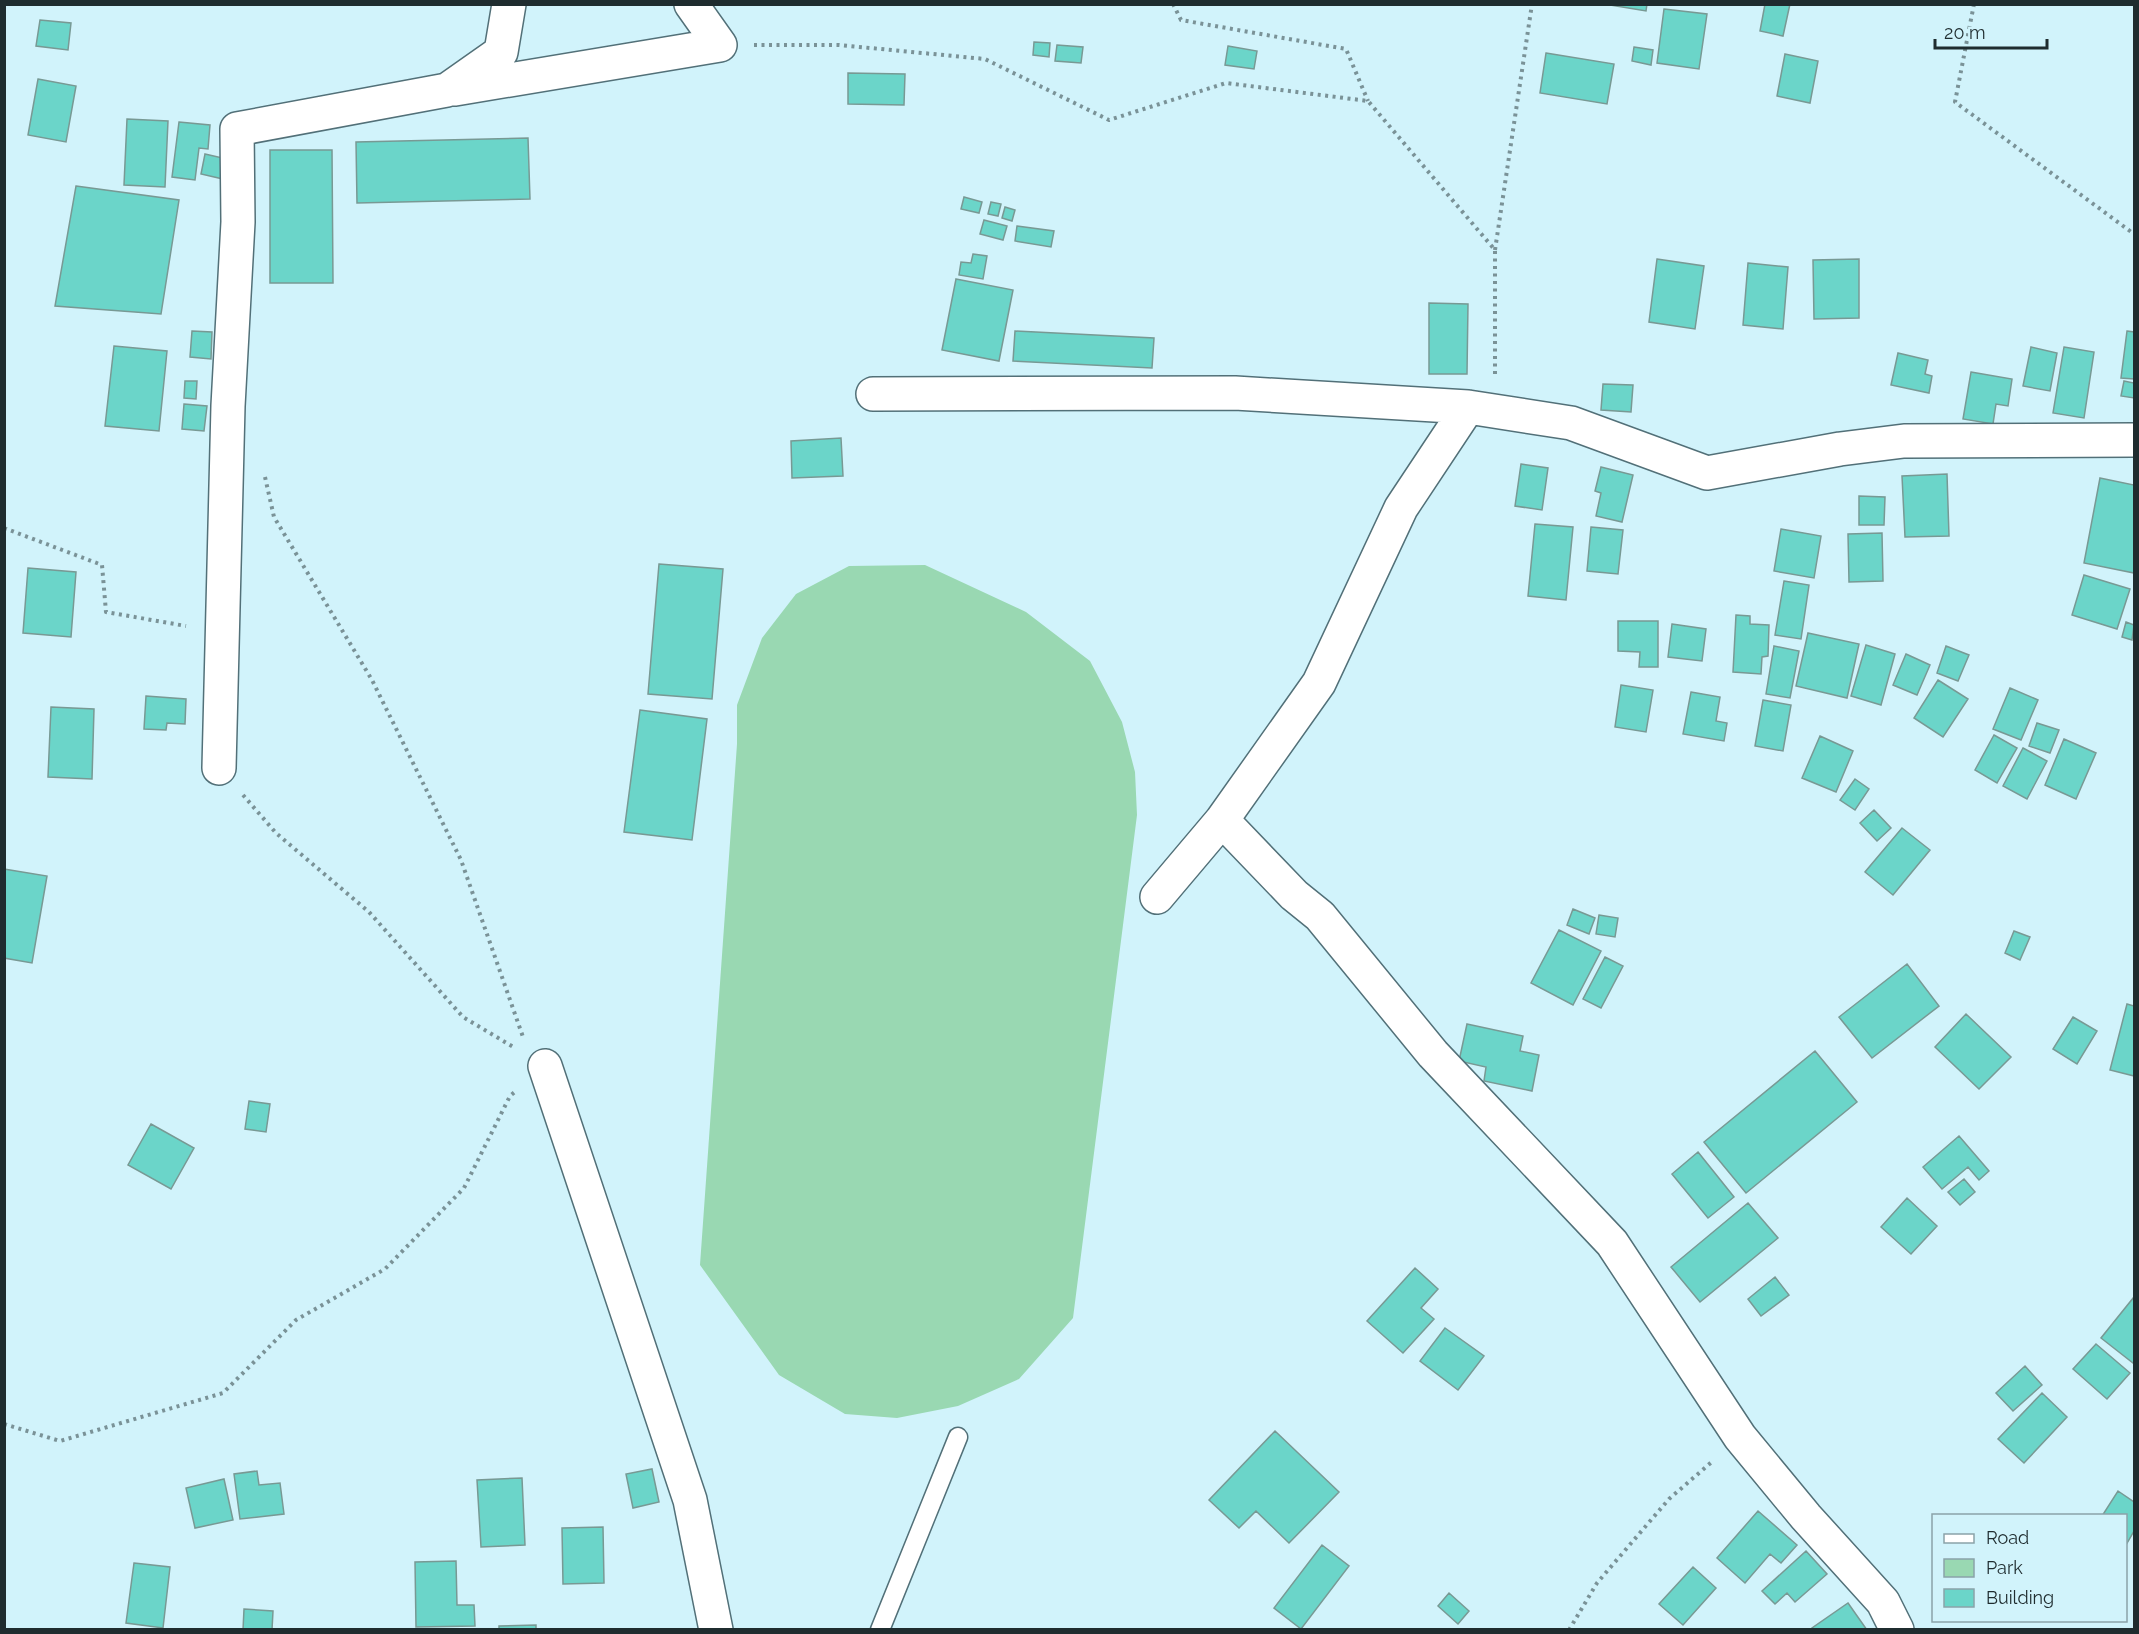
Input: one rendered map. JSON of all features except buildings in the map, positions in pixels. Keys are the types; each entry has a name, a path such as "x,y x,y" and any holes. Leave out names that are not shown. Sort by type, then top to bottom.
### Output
{"street":[{"path":"447,90 501,52 509,4"},
{"path":"219,768 228,406 238,222 237,129 447,90 720,45 691,4"},
{"path":"873,394 1234,393 1481,409 1570,423 1707,473 1840,449 1904,441 2134,440"},
{"path":"1157,897 1222,820 1319,683 1401,508 1481,409"},
{"path":"1222,820 1294,896 1320,916 1433,1054 1612,1243 1740,1437 1806,1517 1883,1602 1897,1629"},
{"path":"545,1066 690,1500 716,1629"}],"lane":[{"path":"880,1629 958,1437"}],"path":[{"path":"1173,4 1181,20 1346,49 1368,101 1495,250"},
{"path":"1481,409 1495,250 1532,4"},
{"path":"1974,4 1955,102 2134,234"},
{"path":"720,45 839,45 985,59 1109,120 1226,83 1368,101"},
{"path":"263,473 274,517 372,680 461,860 524,1041 545,1066"},
{"path":"4,528 102,565 106,612 223,633"},
{"path":"219,768 276,833 369,912 463,1017 545,1066"},
{"path":"4,1424 60,1441 223,1393 296,1320 385,1269 464,1188 510,1096 545,1066"},
{"path":"1569,1629 1597,1582 1669,1499 1740,1437"}],"green space":[{"path":"925,565 1026,612 1090,661 1122,722 1135,772 1137,815 1073,1318 1019,1379 958,1406 897,1418 845,1414 779,1375 700,1265 737,744 737,705 762,638 796,594 849,566"}]}
